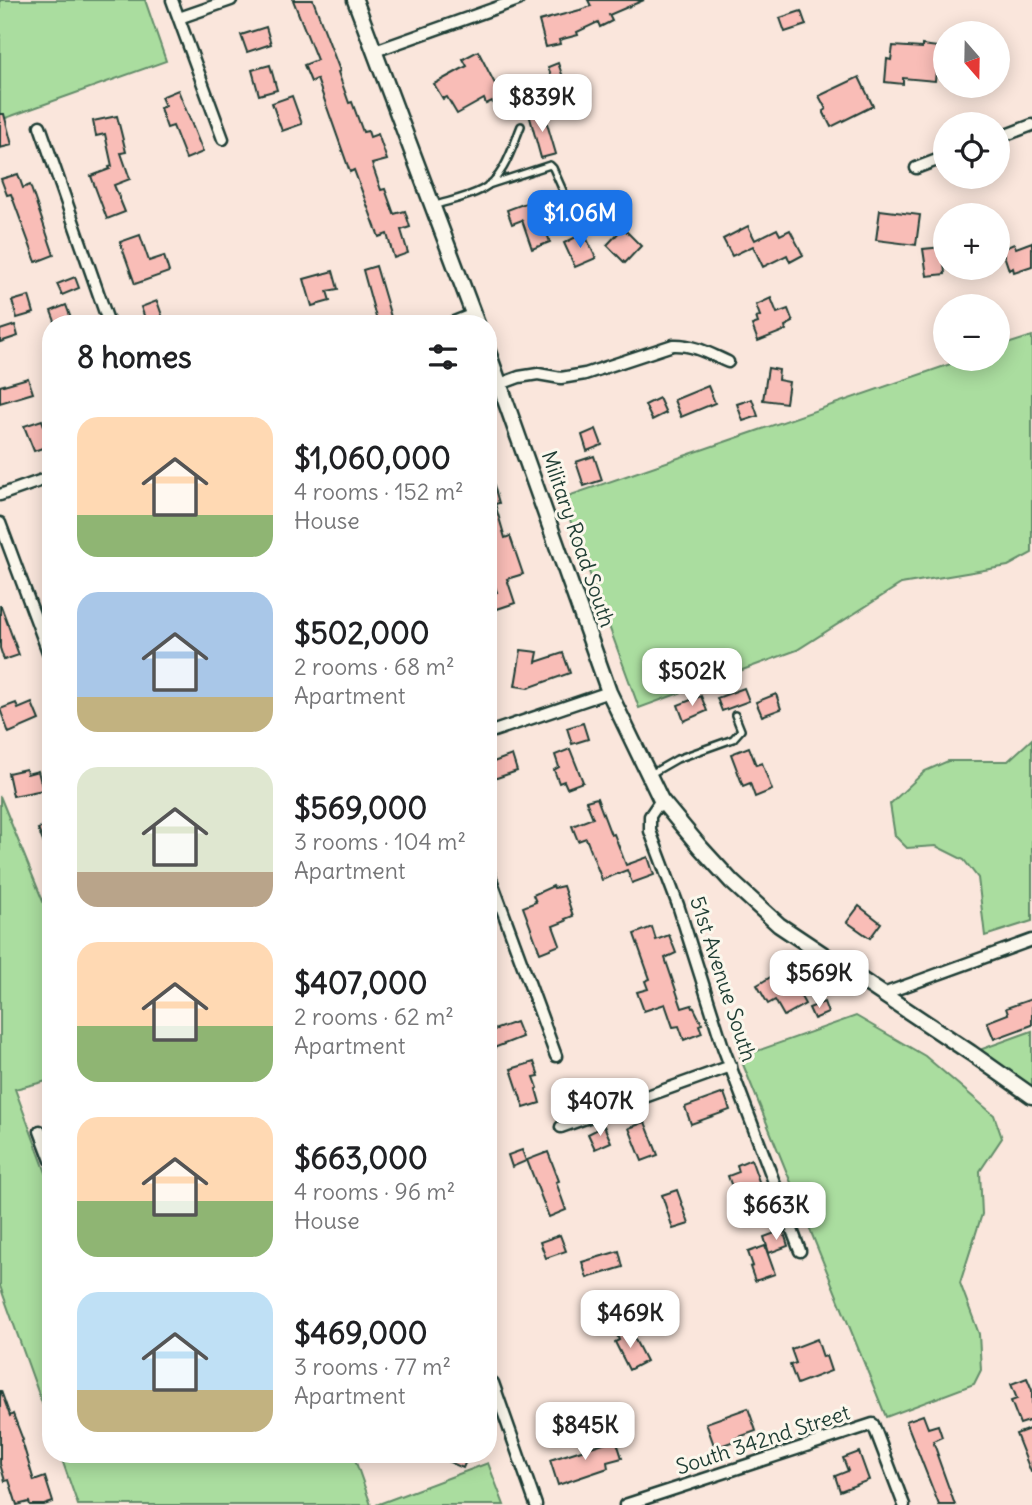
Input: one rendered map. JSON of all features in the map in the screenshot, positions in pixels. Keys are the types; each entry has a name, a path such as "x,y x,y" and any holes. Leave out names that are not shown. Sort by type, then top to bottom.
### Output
{"main road":[{"path":"355,0 474,315"},
{"name":"Military Road South","path":"497,376 609,692 661,800 732,882 779,925 1032,1096"}],"street":[{"path":"172,0 223,139"},
{"path":"179,18 231,0"},
{"path":"375,51 518,0"},
{"path":"1010,133 1032,125"},
{"path":"40,126 106,315"},
{"path":"916,168 933,162"},
{"path":"500,384 538,374 561,378 585,374 673,345 697,348 728,362"},
{"path":"0,495 42,480"},
{"path":"0,523 42,636"},
{"path":"497,730 609,692"},
{"name":"51st Avenue South","path":"661,800 650,816 650,831 678,905 731,1066 800,1251"},
{"path":"497,895 556,1056"},
{"path":"883,994 1032,940"},
{"path":"561,1128 731,1066"},
{"path":"40,1131 42,1136"},
{"path":"497,1394 536,1505"},
{"name":"South 342nd Street","path":"625,1505 873,1424 904,1505"}],"lane":[{"path":"433,206 481,190 495,180 521,126"},
{"path":"488,185 550,165 579,227"},
{"path":"649,775 677,759 733,739 741,730 735,715"}],"green space":[{"path":"0,0 145,0 166,61 0,120"},
{"path":"1032,336 1032,553 1008,566 901,584 797,650 639,708 562,498 933,370 1010,371 1010,343"},
{"path":"1032,739 1032,921 985,936 978,878 964,860 936,846 907,848 895,836 890,804 925,771 948,761 1008,761"},
{"path":"0,796 42,899 42,1082 15,1089 42,1162 42,1403 0,1286"},
{"path":"856,1016 925,1056 994,1115 1002,1138 980,1171 982,1214 960,1283 979,1334 981,1370 974,1384 886,1417 740,1057"},
{"path":"1032,1031 1032,1096 971,1053"},
{"path":"63,1463 356,1463 371,1505 78,1505"},
{"path":"488,1463 504,1505 376,1505"}],"building":[{"path":"293,0 313,0 349,103 352,102 363,132 368,131 370,137 378,134 387,160 372,164 381,190 385,189 394,214 405,211 410,227 401,230 408,253 394,258 387,234 379,237 354,170 350,172 317,79 311,82 304,65 317,60"},
{"path":"588,0 644,0 609,15 612,21 600,27 598,22 577,32 578,35 559,40 560,44 546,47 539,21 591,6"},
{"path":"801,11 806,25 785,32 780,18"},
{"path":"266,27 271,44 247,52 241,35"},
{"path":"922,45 933,46 933,81 903,78 903,84 885,82 887,59 891,60 893,46 922,48"},
{"path":"478,51 495,84 506,79 515,97 495,107 492,101 486,104 484,99 457,114 447,97 443,99 434,84 467,66 463,59"},
{"path":"558,63 564,80 554,83 548,67"},
{"path":"270,65 277,90 259,95 252,70"},
{"path":"859,77 873,106 831,127 819,96"},
{"path":"178,90 203,152 186,159 173,126 167,128 160,108 165,106 161,97"},
{"path":"292,96 302,124 282,131 272,103"},
{"path":"543,110 556,154 541,158 529,114"},
{"path":"0,114 4,114 12,145 0,148"},
{"path":"117,116 126,152 121,153 130,179 114,185 125,212 107,219 91,176 112,166 105,134 96,136 93,121"},
{"path":"18,174 23,188 30,185 54,255 36,262 11,194 7,195 1,179"},
{"path":"531,201 533,208 544,204 550,220 543,223 550,242 532,249 522,220 512,224 507,210"},
{"path":"880,210 920,215 916,245 876,240"},
{"path":"748,226 755,240 777,229 780,235 790,230 803,255 790,262 787,255 763,267 753,246 732,256 723,239"},
{"path":"623,228 641,246 625,263 607,245"},
{"path":"584,233 596,258 575,267 564,243"},
{"path":"140,235 149,261 164,256 169,272 135,284 120,242"},
{"path":"1032,242 1032,266 1014,272 1013,268 1010,270 1010,246 1014,244 1016,248"},
{"path":"933,248 933,275 927,276 923,249"},
{"path":"376,266 390,315 375,315 363,270"},
{"path":"333,271 338,289 327,291 330,301 312,306 304,279"},
{"path":"75,277 79,288 62,295 57,284"},
{"path":"29,296 34,313 17,318 12,301"},
{"path":"771,298 777,313 788,309 793,322 785,326 786,330 758,341 752,325 758,323 756,317 760,316 756,305"},
{"path":"157,301 162,315 144,315 141,307"},
{"path":"66,305 70,315 53,315 51,311"},
{"path":"15,325 18,336 0,342 0,330"},
{"path":"768,368 779,370 778,380 789,382 786,403 763,400"},
{"path":"28,378 33,393 0,403 0,386"},
{"path":"708,386 715,403 681,417 674,400"},
{"path":"659,398 666,413 652,420 645,405"},
{"path":"752,399 758,416 743,421 737,404"},
{"path":"42,420 42,448 34,451 24,426"},
{"path":"596,429 602,445 587,451 582,435"},
{"path":"594,456 602,480 584,486 576,462"},
{"path":"497,511 505,538 510,536 523,574 507,579 515,603 497,609"},
{"path":"0,606 19,655 4,660 0,648"},
{"path":"521,650 538,652 536,662 563,653 570,673 528,688 515,686"},
{"path":"744,688 749,701 722,711 717,698"},
{"path":"776,694 781,709 762,716 756,702"},
{"path":"701,696 707,711 684,721 678,705"},
{"path":"16,703 18,709 32,703 39,720 9,733 0,709"},
{"path":"583,723 588,739 572,744 567,728"},
{"path":"749,747 756,765 762,763 772,790 755,797 750,783 743,786 731,754"},
{"path":"570,749 583,782 567,788 564,781 559,783 554,770 559,767 555,755"},
{"path":"512,755 517,771 497,778 497,761"},
{"path":"26,769 27,774 38,771 42,790 13,796 8,773"},
{"path":"597,798 626,865 648,857 654,875 632,883 627,870 602,880 586,838 578,841 572,826 593,818 586,801"},
{"path":"553,886 563,886 573,916 553,926 560,945 540,953 523,907 536,902 533,895"},
{"path":"859,906 881,923 870,938 847,922"},
{"path":"652,927 656,940 669,935 676,953 665,958 682,1008 692,1005 702,1024 699,1025 702,1033 684,1040 679,1026 673,1027 665,1004 644,1011 637,992 648,989 645,981 650,979 634,934"},
{"path":"776,974 784,990 794,984 805,1004 784,1016 775,1000 768,1004 757,985"},
{"path":"1032,999 1032,1025 994,1039 987,1022 1008,1014 1006,1008"},
{"path":"824,1002 828,1013 814,1019 809,1008"},
{"path":"516,1022 522,1037 497,1047 497,1029"},
{"path":"534,1062 539,1076 534,1077 540,1103 524,1108 511,1069"},
{"path":"724,1093 730,1110 691,1124 685,1107"},
{"path":"645,1122 658,1155 642,1161 629,1128"},
{"path":"604,1126 611,1142 595,1149 588,1134"},
{"path":"522,1150 526,1161 512,1167 508,1155"},
{"path":"548,1152 566,1210 549,1217 527,1160"},
{"path":"751,1159 762,1190 737,1200 728,1176 739,1172 737,1165"},
{"path":"677,1190 689,1224 673,1229 662,1195"},
{"path":"783,1230 788,1246 769,1253 764,1237"},
{"path":"560,1235 566,1251 546,1258 540,1242"},
{"path":"765,1246 775,1274 755,1281 748,1252"},
{"path":"619,1251 623,1267 587,1278 582,1262"},
{"path":"629,1328 646,1361 629,1370 615,1342 619,1340 617,1335"},
{"path":"817,1339 831,1371 797,1384 790,1365 796,1363 791,1349"},
{"path":"1027,1378 1032,1390 1032,1420 1020,1424 1011,1401 1017,1399 1011,1384"},
{"path":"0,1391 23,1440 34,1481 45,1477 53,1502 44,1505 30,1505 29,1502 17,1505 9,1480 5,1481 0,1464"},
{"path":"748,1408 756,1431 715,1448 706,1423"},
{"path":"923,1415 928,1428 938,1425 942,1437 933,1441 955,1505 939,1505 906,1421"},
{"path":"1032,1428 1032,1472 1031,1472 1016,1434"},
{"path":"616,1439 622,1458 607,1462 608,1468 558,1485 550,1460"},
{"path":"859,1452 869,1480 840,1491 835,1476 848,1471 843,1458"},
{"path":"452,1463 465,1463 463,1468"}]}
